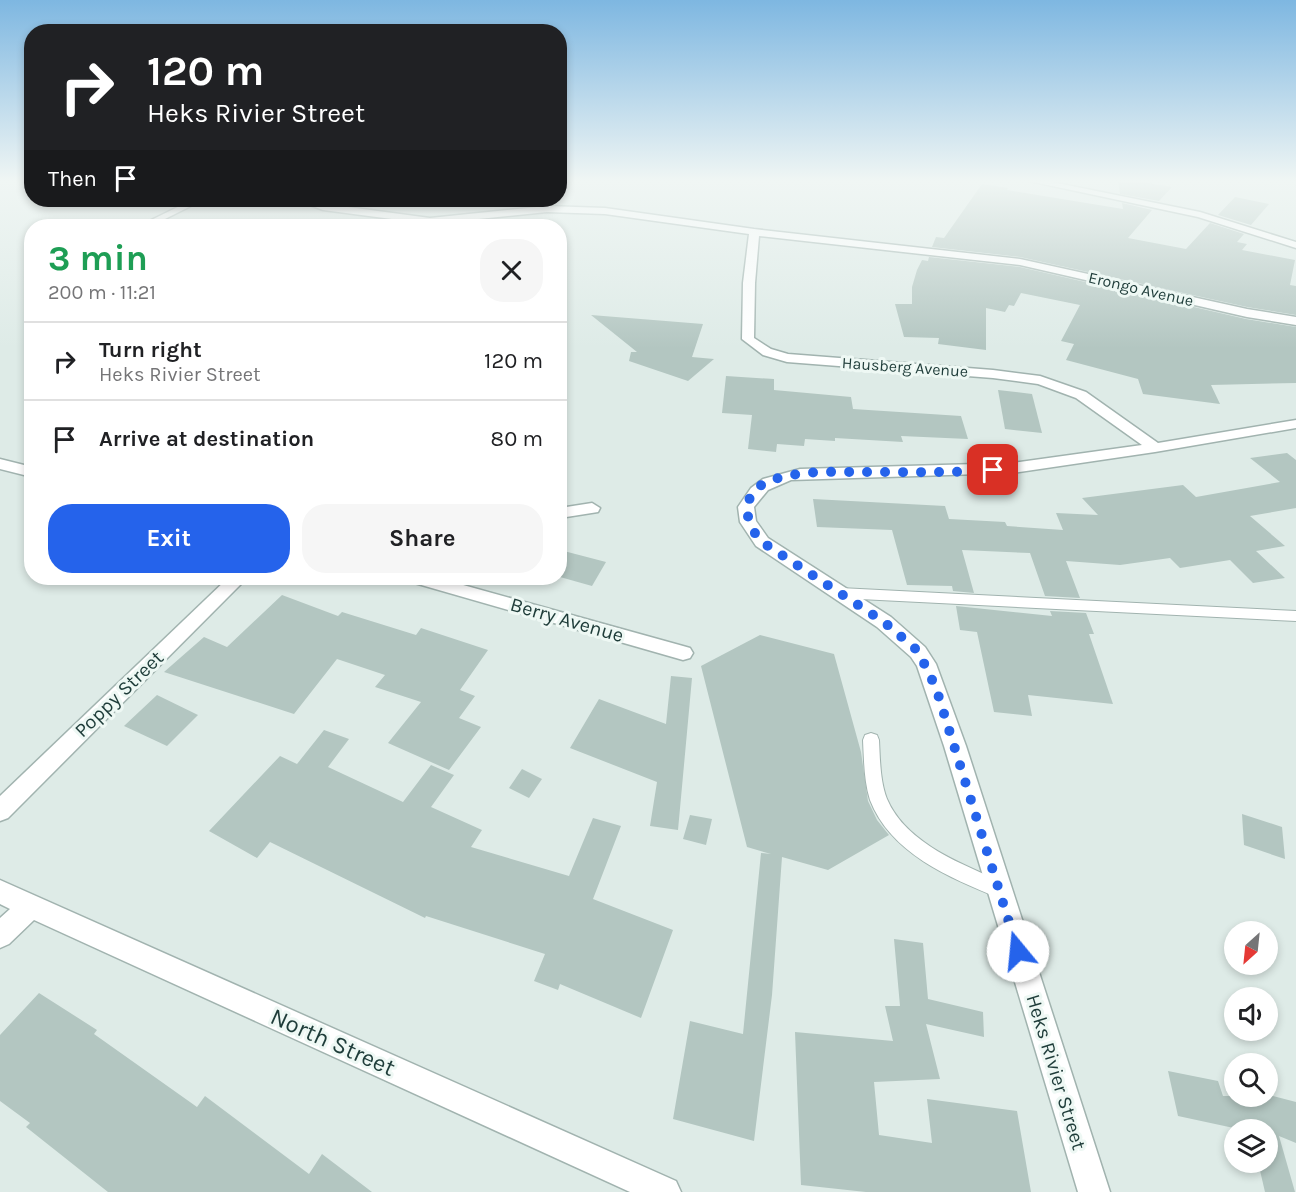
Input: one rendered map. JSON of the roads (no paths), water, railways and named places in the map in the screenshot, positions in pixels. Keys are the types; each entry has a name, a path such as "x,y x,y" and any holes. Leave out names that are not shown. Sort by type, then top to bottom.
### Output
{"street":[{"name":"Hausberg Avenue","path":"754,237 749,283 748,339 767,352 787,358 993,374 1040,380 1081,395 1155,448"},
{"name":"Erongo Avenue","path":"795,237 1020,262 1247,313 1296,321"},
{"path":"1270,237 1296,245"},
{"path":"1155,448 1296,424"},
{"name":"Heks Rivier Street","path":"1094,1192 952,737 926,664 918,651 884,622 794,565 755,534 748,522 746,507 760,486 783,477 810,473 940,472 1012,468 1155,448"},
{"path":"0,464 24,470"},
{"path":"567,512 592,508"},
{"name":"Poppy Street","path":"0,811 231,585"},
{"name":"Berry Avenue","path":"442,585 683,653"},
{"name":"North Street","path":"0,892 665,1192"},
{"path":"0,935 31,906"}],"lane":[{"path":"840,593 1296,616"},
{"path":"871,740 879,800 891,823 920,848 959,872 999,889"}]}
